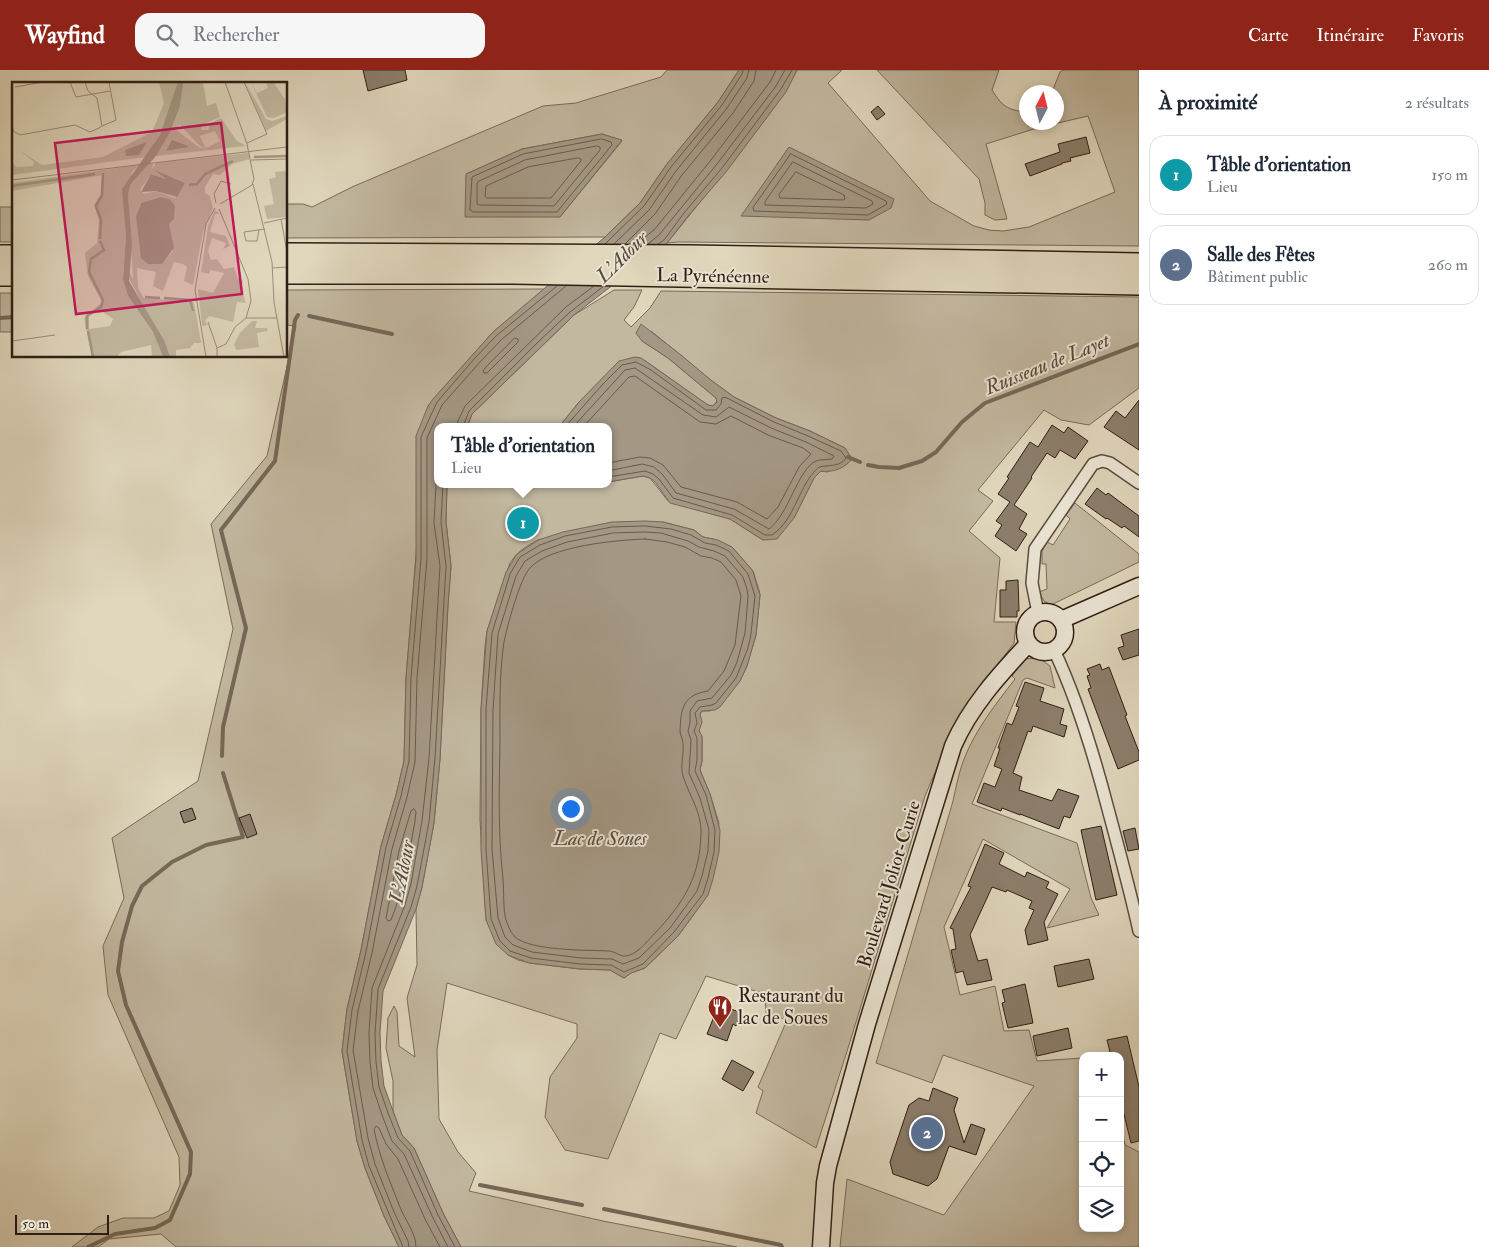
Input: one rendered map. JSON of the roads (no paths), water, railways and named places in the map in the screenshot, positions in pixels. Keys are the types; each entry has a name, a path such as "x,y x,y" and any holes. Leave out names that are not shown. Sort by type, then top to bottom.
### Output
{"highway":[{"name":"La Pyrénéenne","path":"288,254 514,264 677,276 1139,284"},
{"name":"La Pyrénéenne","path":"288,273 690,256 1139,264"}],"main road":[{"path":"1062,620 1139,586"},
{"path":"1038,612 1051,613 1062,620 1064,639 1058,648 1042,652 1028,644 1025,638 1025,625 1033,615 1038,612"},
{"name":"Boulevard Joliot-Curie","path":"821,1247 824,1182 828,1166 867,1024 953,746 961,727 998,676 1028,644"}],"street":[{"path":"1038,612 1032,583 1035,549 1093,464 1102,461 1110,463 1139,484"},
{"path":"1054,650 1065,673 1094,756 1129,886 1139,931"}],"water":[{"name":"L'Adour","path":"739,70 797,70 786,92 726,172 667,243 574,315 472,414 469,423 434,423 434,488 447,488 446,522 451,566 440,759 434,823 422,887 416,909 383,991 380,1033 384,1086 402,1135 414,1148 443,1213 461,1247 399,1247 384,1216 365,1168 357,1141 342,1051 347,1009 361,950 381,846 404,761 406,678 416,558 416,436 428,406 433,399 493,332 605,237 640,203 667,164 718,102"},
{"path":"602,134 622,140 560,217 465,217 466,174 522,149"},
{"path":"789,147 894,199 891,208 869,220 741,216"},
{"path":"641,324 734,397 776,418 810,431 845,448 852,459 838,469 821,471 814,478 794,518 777,539 763,540 730,519 670,503 650,478 643,476 612,481 612,423 562,423 579,402 619,361 635,357 641,358 708,405 713,406 717,402 716,398 668,358 642,341 636,333"},
{"name":"Lac de Soues","path":"612,522 663,522 694,530 703,537 718,540 732,547 753,571 760,595 756,635 747,666 740,681 720,707 715,710 702,711 700,714 702,722 699,731 702,736 702,761 700,770 710,794 720,830 719,852 708,895 678,936 645,968 631,973 624,978 610,970 580,969 529,963 508,955 496,944 486,920 481,850 481,709 487,631 506,572 517,554 538,540 563,532"}],"waterway":[{"path":"222,756 223,727 246,628 221,530 275,461 295,320 298,315"},
{"path":"309,316 392,334"},
{"path":"0,318 12,317"},
{"name":"Ruisseau de Layet","path":"868,465 899,468 922,461 936,452 962,422 985,403 1139,344"},
{"name":"Ruisseau de Layet","path":"848,457 860,462"},
{"path":"88,1247 115,1234 155,1228 170,1220 190,1174 191,1152 126,1005 118,971 122,942 132,906 142,886 172,862 206,845 243,837 223,773"},
{"path":"480,1185 582,1205"},
{"path":"604,1209 781,1245 782,1247"}],"place":[{"name":"Tâble d'orientation","path":"523,523"},
{"name":"Restaurant du lac de Soues","path":"720,1028"},
{"name":"Salle des Fêtes","path":"927,1133"}]}
